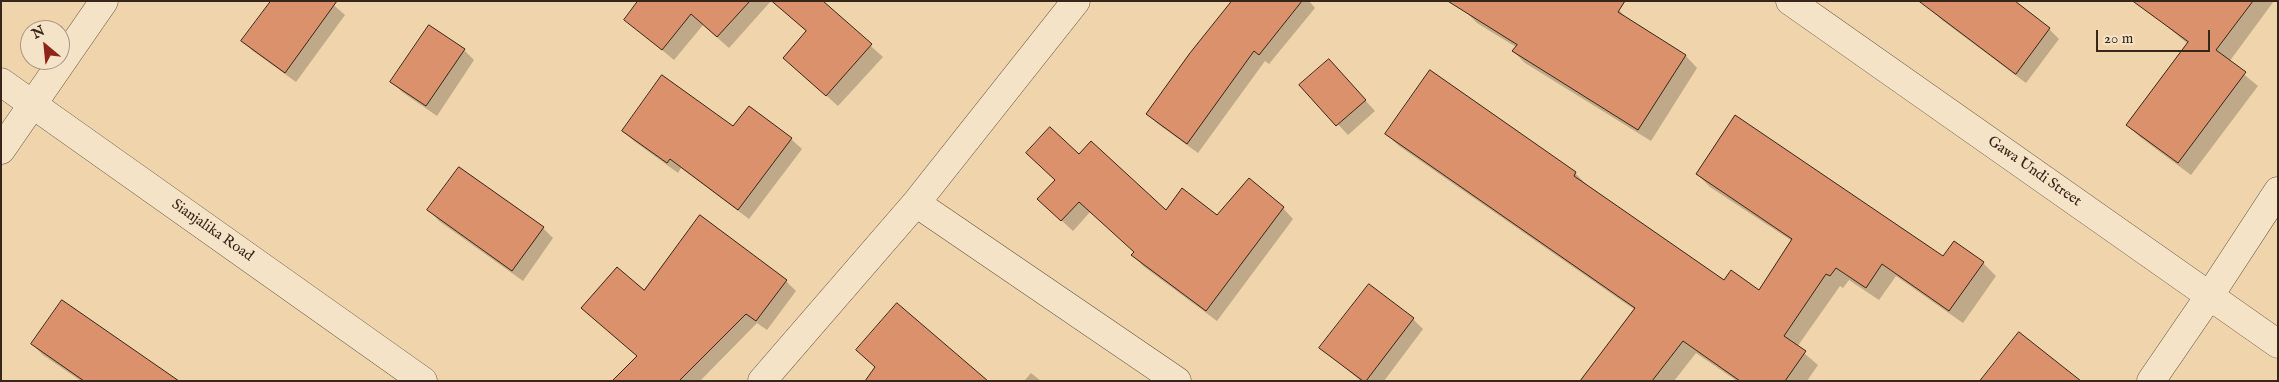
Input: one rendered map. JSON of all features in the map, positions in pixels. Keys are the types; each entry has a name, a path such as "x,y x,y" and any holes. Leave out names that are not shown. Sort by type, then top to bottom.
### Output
{"street":[{"path":"1,150 104,1"},
{"path":"762,381 916,203 1076,1"},
{"name":"Gawa Undi Street","path":"1790,1 2278,344"},
{"name":"Sianjalika Road","path":"1,82 423,381"},
{"path":"2151,381 2278,191"},
{"path":"916,203 1177,381"}],"building":[{"path":"271,1 337,1 285,73 241,41"},
{"path":"638,1 750,1 717,37 691,14 662,50 624,20"},
{"path":"772,1 823,1 872,44 826,96 783,58 806,31"},
{"path":"1232,1 1302,1 1259,55 1254,51 1187,144 1146,114 1190,53"},
{"path":"1448,1 1625,1 1618,12 1686,55 1638,130 1512,51 1517,45"},
{"path":"1919,1 2015,1 2050,28 2016,74"},
{"path":"2133,1 2253,1 2216,50 2246,72 2178,163 2126,125 2188,42"},
{"path":"429,25 465,49 426,106 390,82"},
{"path":"1329,59 1366,100 1336,126 1299,85"},
{"path":"1430,70 1576,172 1574,176 1724,280 1731,270 1759,290 1792,239 1696,174 1735,115 1943,256 1954,241 1984,262 1949,311 1882,264 1866,288 1836,268 1830,276 1826,274 1784,336 1806,351 1785,381 1740,381 1683,341 1652,381 1580,381 1635,308 1385,134"},
{"path":"662,75 733,126 749,106 792,138 738,210 670,159 667,163 622,131"},
{"path":"1050,127 1079,154 1091,141 1166,210 1182,188 1217,215 1249,178 1284,207 1206,311 1131,255 1134,252 1079,202 1061,221 1037,199 1055,180 1026,153"},
{"path":"459,167 544,227 512,271 427,210"},
{"path":"700,215 787,280 756,321 746,314 679,381 612,381 637,356 581,308 617,267 644,290"},
{"path":"1369,284 1414,318 1366,381 1363,381 1319,348"},
{"path":"62,300 179,381 84,381 31,344"},
{"path":"897,303 988,381 865,381 875,367 856,350"},
{"path":"2019,332 2081,381 1980,381"}]}
